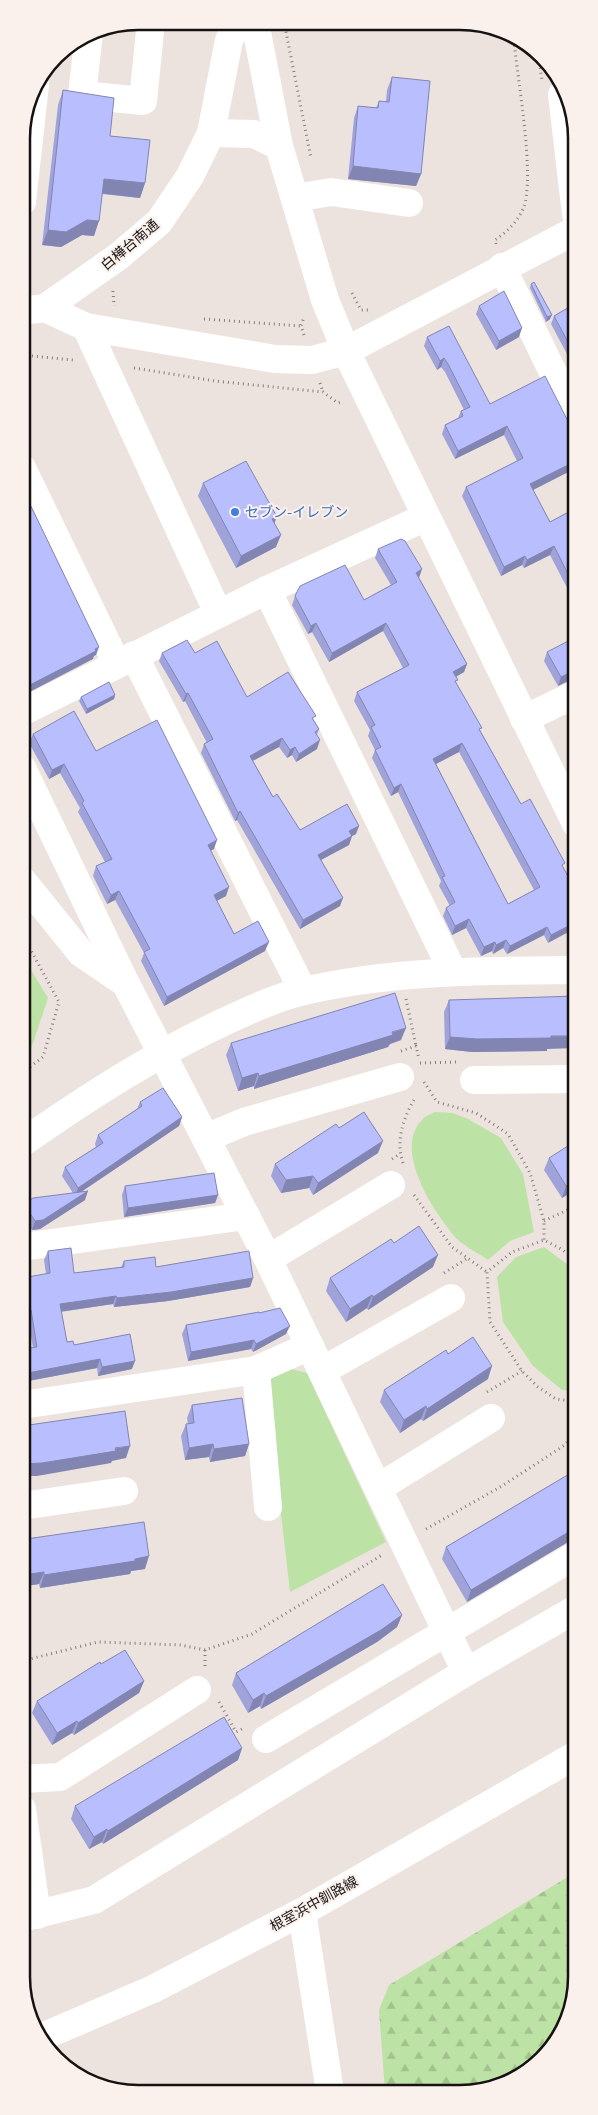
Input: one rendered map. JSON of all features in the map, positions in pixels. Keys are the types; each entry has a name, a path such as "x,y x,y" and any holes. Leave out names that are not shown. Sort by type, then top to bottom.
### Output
{"street":[{"path":"88,42 82,95 143,101 150,30"},
{"name":"白樺台南通","path":"33,310 105,267 159,222 190,176 211,133 230,40 236,30"},
{"path":"256,30 279,146 325,300 346,351 568,808"},
{"path":"552,88 568,172"},
{"path":"211,133 254,134 279,146"},
{"path":"295,198 331,192 409,203"},
{"path":"33,310 86,327 275,359 312,360 346,351 500,259 568,233"},
{"path":"500,259 568,403"},
{"path":"86,327 218,613"},
{"path":"30,487 126,660 303,991"},
{"path":"30,708 218,613 426,517"},
{"path":"267,590 453,972"},
{"path":"524,719 568,698"},
{"path":"30,785 161,1054 268,1258 466,1672"},
{"path":"30,890 81,953 126,984"},
{"path":"30,1138 86,1099 186,1039 263,1004 303,991 379,978 453,972 568,970"},
{"path":"206,1138 244,1122 407,1070"},
{"path":"474,1080 568,1079"},
{"path":"268,1258 397,1176"},
{"path":"30,1246 246,1216"},
{"path":"322,1371 452,1298"},
{"path":"30,1404 256,1370 310,1346"},
{"path":"256,1370 268,1508"},
{"path":"378,1488 491,1418"},
{"path":"30,1505 124,1491"},
{"path":"266,1739 568,1560"},
{"path":"30,1916 94,1900 466,1672 568,1614"},
{"path":"30,1779 60,1777 197,1690"},
{"name":"根室浜中釧路線","path":"47,2035 153,1989 302,1912 568,1760"},
{"path":"302,1912 329,2085"}],"path":[{"path":"500,259 495,240 509,230 523,208 529,181 514,44"},
{"path":"545,71 552,88"},
{"path":"113,285 113,306 123,308"},
{"path":"349,288 361,310 374,310"},
{"path":"200,318 229,322 301,326"},
{"path":"30,356 103,363 215,381 323,392 338,403 365,390"},
{"path":"30,949 59,1002 44,1057 30,1067"},
{"path":"405,995 416,1046 407,1070 397,1176 452,1247 487,1272"},
{"path":"407,1070 416,1046"},
{"path":"407,1070 436,1102 476,1114 508,1134 530,1173 544,1222 544,1240"},
{"path":"397,1176 400,1154"},
{"path":"544,1222 568,1210"},
{"path":"487,1272 512,1252 544,1240 568,1255"},
{"path":"487,1272 490,1322 522,1371 538,1387 556,1399 568,1401"},
{"path":"30,1660 98,1642 181,1645 205,1650 252,1634 404,1542 502,1486 565,1445 568,1441"}],"green space":[{"path":"30,968 48,998 30,1052"},
{"path":"435,1112 453,1113 468,1119 501,1138 523,1174 534,1232 510,1241 488,1260 456,1238 438,1214 420,1181 414,1164 412,1148 414,1133 423,1119"},
{"path":"544,1247 568,1265 568,1390 562,1390 533,1366 503,1322 497,1277 516,1257"},
{"path":"291,1369 307,1373 386,1542 290,1592 267,1392 270,1379"},
{"path":"568,1877 568,1984 566,1998 560,2019 550,2037 531,2058 514,2071 502,2077 467,2085 384,2085 379,2010 389,1985"}],"building":[{"path":"392,77 430,81 421,174 353,166 358,106 378,108 379,101 389,102"},
{"path":"63,90 114,98 110,136 150,140 145,183 104,179 99,221 87,220 66,232 48,230"},
{"path":"534,282 552,315 547,317 531,284"},
{"path":"504,291 522,328 499,341 479,306"},
{"path":"568,308 568,342 554,316"},
{"path":"449,326 490,404 545,376 568,421 568,465 530,484 550,522 568,512 568,574 554,546 527,560 525,556 504,567 466,487 523,458 507,426 458,451 445,425 463,416 461,411 470,407 448,364 444,358 440,361 427,337"},
{"name":"セブン-イレブン","path":"246,461 277,517 272,519 281,535 241,556 203,483"},
{"path":"30,504 99,647 95,649 96,651 30,685"},
{"path":"401,539 405,541 422,569 416,573 467,664 453,672 458,680 455,681 482,728 479,729 521,804 530,799 565,863 562,865 568,877 568,926 551,935 547,927 510,946 506,940 496,945 495,942 484,947 469,919 455,926 446,908 455,902 442,877 445,876 401,784 394,788 375,750 381,747 371,727 375,725 357,692 409,665 386,623 332,653 316,623 311,626 295,596 300,586 345,565 364,600 397,582 378,549","holes":["462,743 540,887 508,904 433,759"]},
{"path":"187,640 195,653 217,641 247,697 288,672 316,716 312,718 319,729 315,732 320,740 299,754 295,747 290,750 282,738 250,756 273,797 277,794 300,830 347,804 359,826 349,831 352,836 318,855 343,898 303,920 240,811 238,813 204,744 213,739 188,693 186,694 162,653"},
{"path":"568,641 568,674 561,677 547,652"},
{"path":"109,682 115,695 87,709 81,697"},
{"path":"74,711 96,751 157,720 217,840 208,845 229,887 214,895 234,934 258,921 269,942 167,997 144,952 150,949 119,891 111,895 96,866 112,859 82,803 84,801 64,764 52,770 33,734"},
{"path":"395,993 406,1028 392,1032 393,1035 259,1076 258,1073 242,1078 231,1043"},
{"path":"568,996 568,1036 477,1039 450,1037 449,1000"},
{"path":"163,1088 182,1117 78,1188 65,1167 103,1143 98,1135 142,1106 140,1102"},
{"path":"364,1112 383,1141 318,1183 313,1176 286,1180 275,1164 336,1124 339,1128"},
{"path":"568,1146 568,1185 566,1186 549,1158"},
{"path":"214,1173 218,1195 128,1208 125,1186"},
{"path":"88,1191 43,1220 35,1221 30,1213 30,1200 33,1198"},
{"path":"419,1226 438,1255 373,1297 372,1295 350,1309 330,1278 391,1239 394,1243"},
{"path":"71,1248 74,1273 124,1267 124,1261 155,1257 156,1267 249,1251 253,1278 171,1292 117,1298 116,1296 60,1304 67,1342 73,1341 74,1345 130,1334 135,1361 102,1367 100,1359 30,1373 30,1348 37,1347 30,1310 30,1277 50,1273 48,1251"},
{"path":"280,1308 290,1326 256,1344 254,1340 191,1352 186,1325"},
{"path":"473,1337 492,1366 427,1409 426,1406 404,1420 384,1390 446,1350 448,1354"},
{"path":"242,1398 249,1444 214,1449 213,1444 189,1448 186,1424 194,1423 192,1405"},
{"path":"125,1411 130,1446 115,1448 116,1451 30,1464 30,1425"},
{"path":"568,1475 568,1532 471,1590 446,1547"},
{"path":"144,1522 149,1556 135,1559 135,1561 44,1575 44,1572 30,1574 30,1538"},
{"path":"383,1584 402,1615 381,1630 266,1696 264,1693 253,1700 236,1673"},
{"path":"125,1650 144,1681 78,1723 77,1721 57,1733 37,1701 100,1662 101,1664"},
{"path":"224,1717 242,1748 108,1831 107,1829 94,1837 75,1806"}],"place":[{"name":"セブン-イレブン","path":"235,512"}]}
